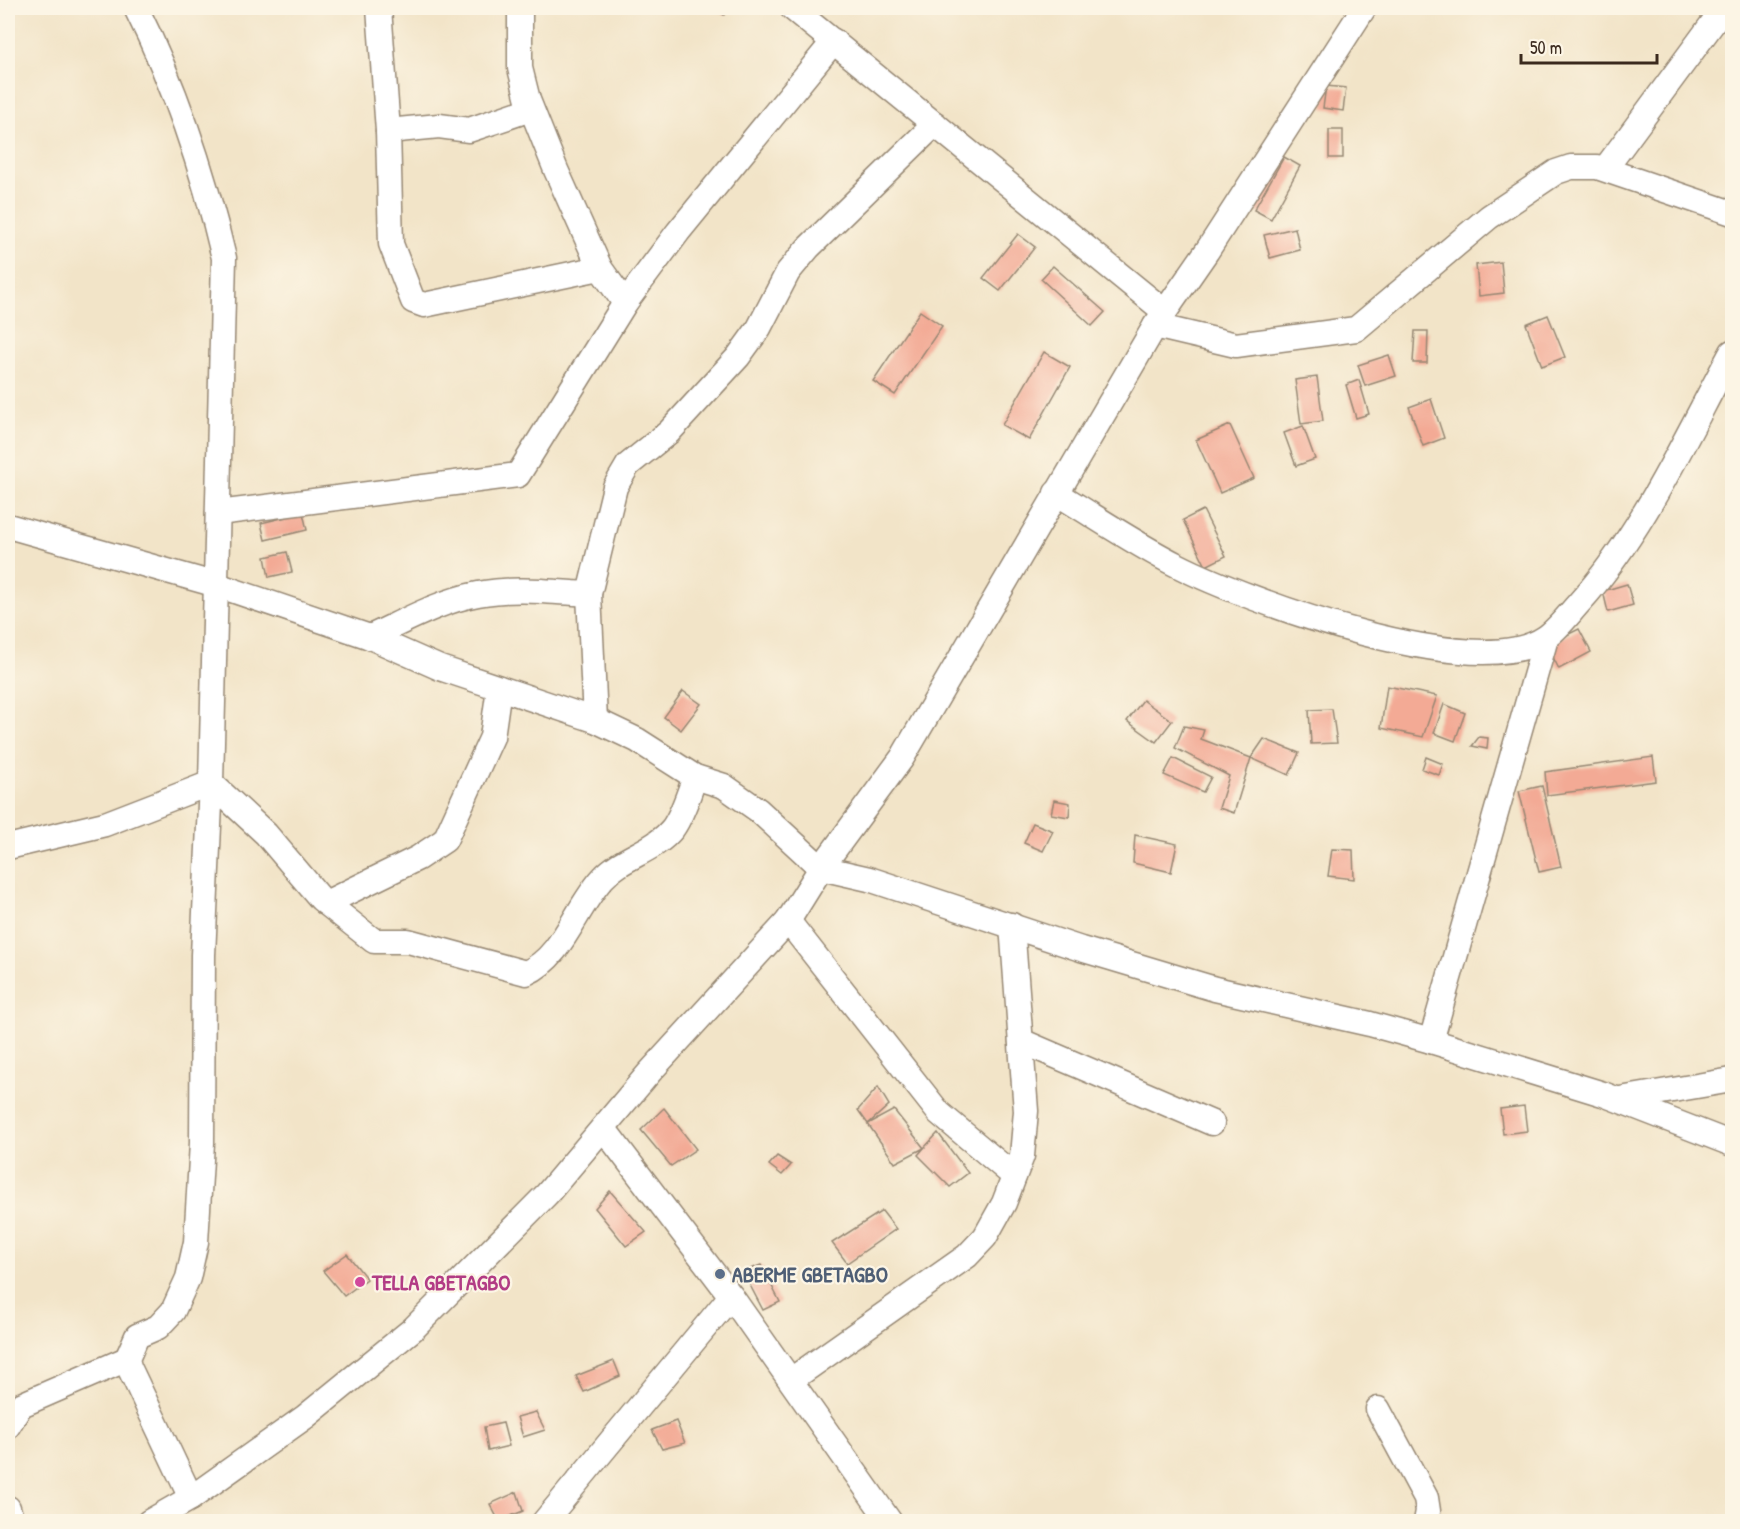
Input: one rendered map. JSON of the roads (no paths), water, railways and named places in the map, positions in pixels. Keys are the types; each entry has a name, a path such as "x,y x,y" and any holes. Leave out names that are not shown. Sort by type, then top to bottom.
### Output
{"street":[{"path":"136,8 177,106 204,185 224,258 212,783 203,955 202,1143 196,1242 188,1278 173,1311 158,1327 137,1336 127,1359 191,1498"},
{"path":"379,8 388,131 391,244 413,301 424,305 600,268"},
{"path":"520,8 520,68 531,109 600,268 625,303"},
{"path":"792,8 934,124 1159,318 1236,345 1356,329 1489,217 1556,171 1571,167 1605,169 1732,213"},
{"path":"158,1519 305,1417 413,1329 547,1194 649,1073 788,921 820,868 902,758 1159,318 1207,251 1364,8"},
{"path":"1605,169 1724,8"},
{"path":"218,513 518,475 625,303 678,232 834,41"},
{"path":"388,131 439,126 469,130 531,109"},
{"path":"594,720 589,594 615,487 628,465 669,432 738,357 759,328 788,272 808,248 934,124"},
{"path":"1056,493 1177,565 1278,606 1371,636 1467,652 1524,650 1546,638 1602,578 1628,540 1732,352"},
{"path":"8,526 217,585 370,637 440,668 594,720 637,740 695,777 724,786 758,810 820,868 869,879 1215,989 1370,1024 1431,1041 1617,1100 1732,1144"},
{"path":"370,637 445,603 478,594 512,591 589,594"},
{"path":"1431,1041 1546,638"},
{"path":"326,903 418,858 445,840 492,737 499,688"},
{"path":"212,783 266,834 326,903 374,941 408,941 526,973 541,966 552,954 602,879 613,868 660,843 674,826 695,777"},
{"path":"8,847 105,824 212,783"},
{"path":"788,921 939,1113 1014,1176"},
{"path":"791,1380 967,1256 986,1237 1004,1203 1022,1156 1026,1111 1012,925"},
{"path":"1021,1041 1212,1123"},
{"path":"1617,1100 1732,1080"},
{"path":"604,1129 731,1296 890,1521"},
{"path":"544,1521 731,1296"},
{"path":"8,1426 21,1405 127,1359"},
{"path":"1378,1409 1426,1498 1428,1510 1426,1521"},
{"path":"8,1508 12,1521"}],"place":[{"name":"ABERME GBETAGBO","path":"720,1274"},
{"name":"TELLA GBETAGBO","path":"360,1282"}]}
